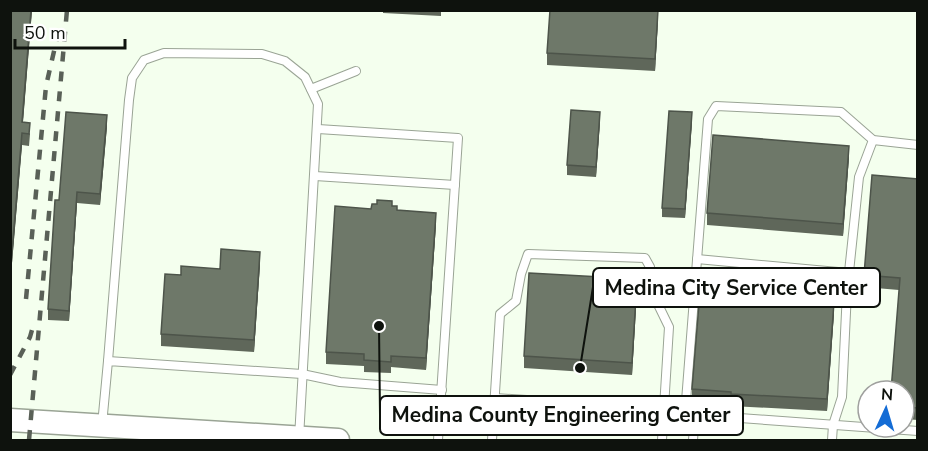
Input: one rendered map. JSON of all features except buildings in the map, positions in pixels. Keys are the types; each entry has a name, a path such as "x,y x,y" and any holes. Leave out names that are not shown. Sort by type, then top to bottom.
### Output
{"street":[{"path":"10,420 201,436 338,441"}],"lane":[{"path":"108,428 108,361 132,78 144,60 164,53 262,54 285,61 305,77 318,104 299,438"},
{"path":"311,89 356,70"},
{"path":"918,145 873,140 841,112 716,105 708,119 685,414 918,431"},
{"path":"318,129 458,138 438,441"},
{"path":"832,441 833,425 842,397 849,273 859,177 873,140"},
{"path":"315,176 455,185"},
{"path":"492,441 500,314 516,301 521,274 528,254 645,258 650,267 651,290 669,327 662,441"},
{"path":"697,259 849,273"},
{"path":"108,361 302,375 340,382 442,390"},
{"path":"495,398 664,409"},
{"path":"693,441 695,414"}],"railway":[{"path":"29,440 67,10"},
{"path":"26,299 46,86 58,34"},
{"path":"10,375 30,337 34,323"}],"place":[{"name":"Medina County Engineering Center","path":"379,326"},
{"name":"Medina City Service Center","path":"580,368"}]}
